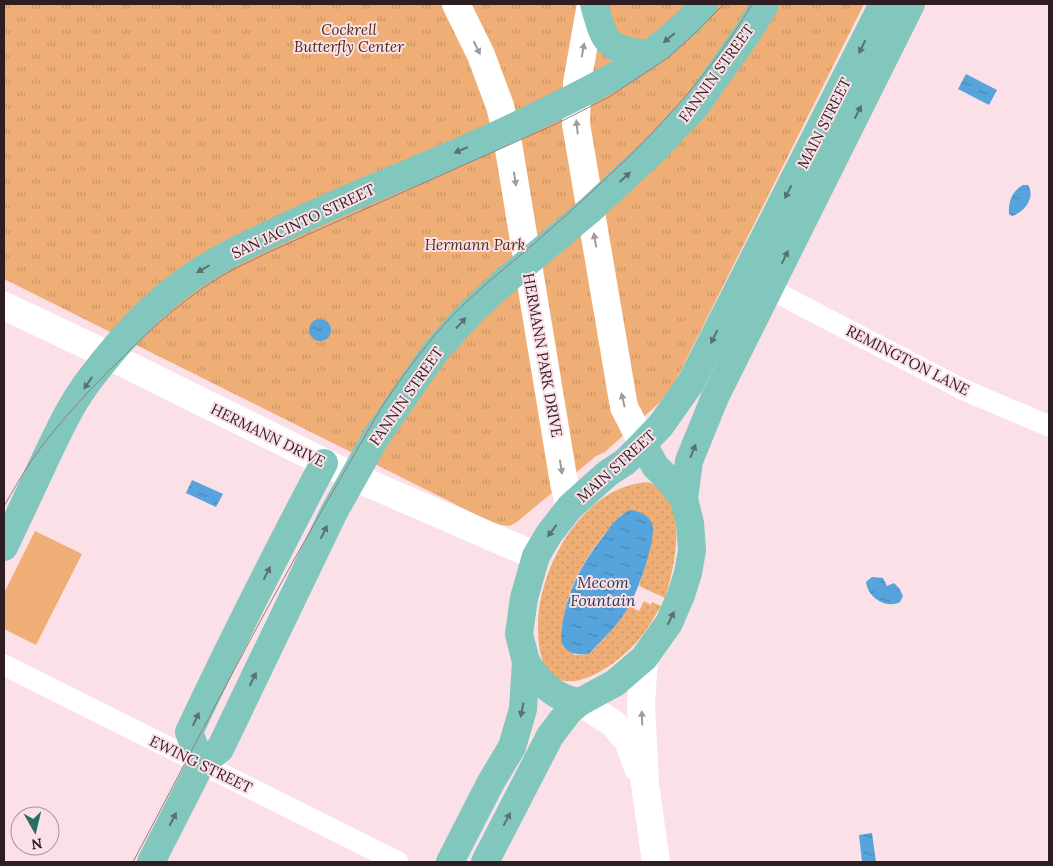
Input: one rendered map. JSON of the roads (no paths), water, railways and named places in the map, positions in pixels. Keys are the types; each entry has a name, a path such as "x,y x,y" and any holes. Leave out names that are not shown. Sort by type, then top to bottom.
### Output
{"main road":[{"path":"592,4 604,37 610,44 631,52 648,54"},
{"name":"SAN JACINTO STREET","path":"4,547 65,419 89,381 108,356 148,312 192,276 238,249 301,219 506,131 626,70 687,23 704,4"},
{"name":"FANNIN STREET","path":"151,862 201,764 220,749 334,512 376,437 435,352 473,310 590,210 653,151 695,107 749,31 765,4"},
{"name":"MAIN STREET","path":"450,862 491,782 512,747 523,709 526,662 518,634 524,598 536,556 549,534 570,507 608,473 641,457 690,384 883,4"},
{"name":"MAIN STREET","path":"484,862 550,736 569,711 580,702 615,683 644,658 669,623 688,573 692,550 690,523 684,499 689,462 715,397 911,4"},
{"path":"641,457 669,480 684,499"},
{"path":"201,764 189,732 289,528 324,463"},
{"path":"526,662 547,688 561,697 580,702"}],"street":[{"name":"HERMANN PARK DRIVE","path":"456,4 481,55 500,106 511,150 527,263 564,483 570,507"},
{"path":"592,4 576,96 576,124 624,406 641,457"},
{"name":"REMINGTON LANE","path":"770,286 785,297 962,388 1049,426"},
{"name":"HERMANN DRIVE","path":"4,306 354,478 536,556"},
{"path":"644,658 641,704 645,784 656,862"},
{"name":"EWING STREET","path":"4,665 398,862"},
{"path":"580,702 614,724 628,742 645,784"}],"water":[{"path":"966,74 997,90 989,105 958,89"},
{"path":"1023,185 1028,185 1031,194 1030,199 1021,212 1012,216 1009,214 1010,201 1016,190"},
{"path":"320,319 328,322 331,330 328,338 320,341 312,338 309,330 312,322"},
{"path":"192,480 223,494 216,507 186,493"},
{"name":"Mecom Fountain","path":"630,510 648,517 653,528 653,536 645,568 637,590 620,619 589,654 572,653 566,649 561,641 565,611 574,584 587,559 610,527 619,517"},
{"path":"872,577 883,578 887,586 894,583 903,596 900,602 889,604 878,601 867,588 866,582"},
{"path":"872,833 876,862 862,862 859,835"}],"tram line":[{"path":"4,506 36,454 77,404 147,334 202,289 232,270 269,252 558,123 609,97 669,57 724,4"},
{"path":"133,862 299,551 373,422 399,381 434,336 457,311 597,187 654,131 707,70 731,38 752,4"}],"park label":[{"name":"Cockrell Butterfly Center","path":"349,38"},
{"name":"Hermann Park","path":"475,244"}]}
